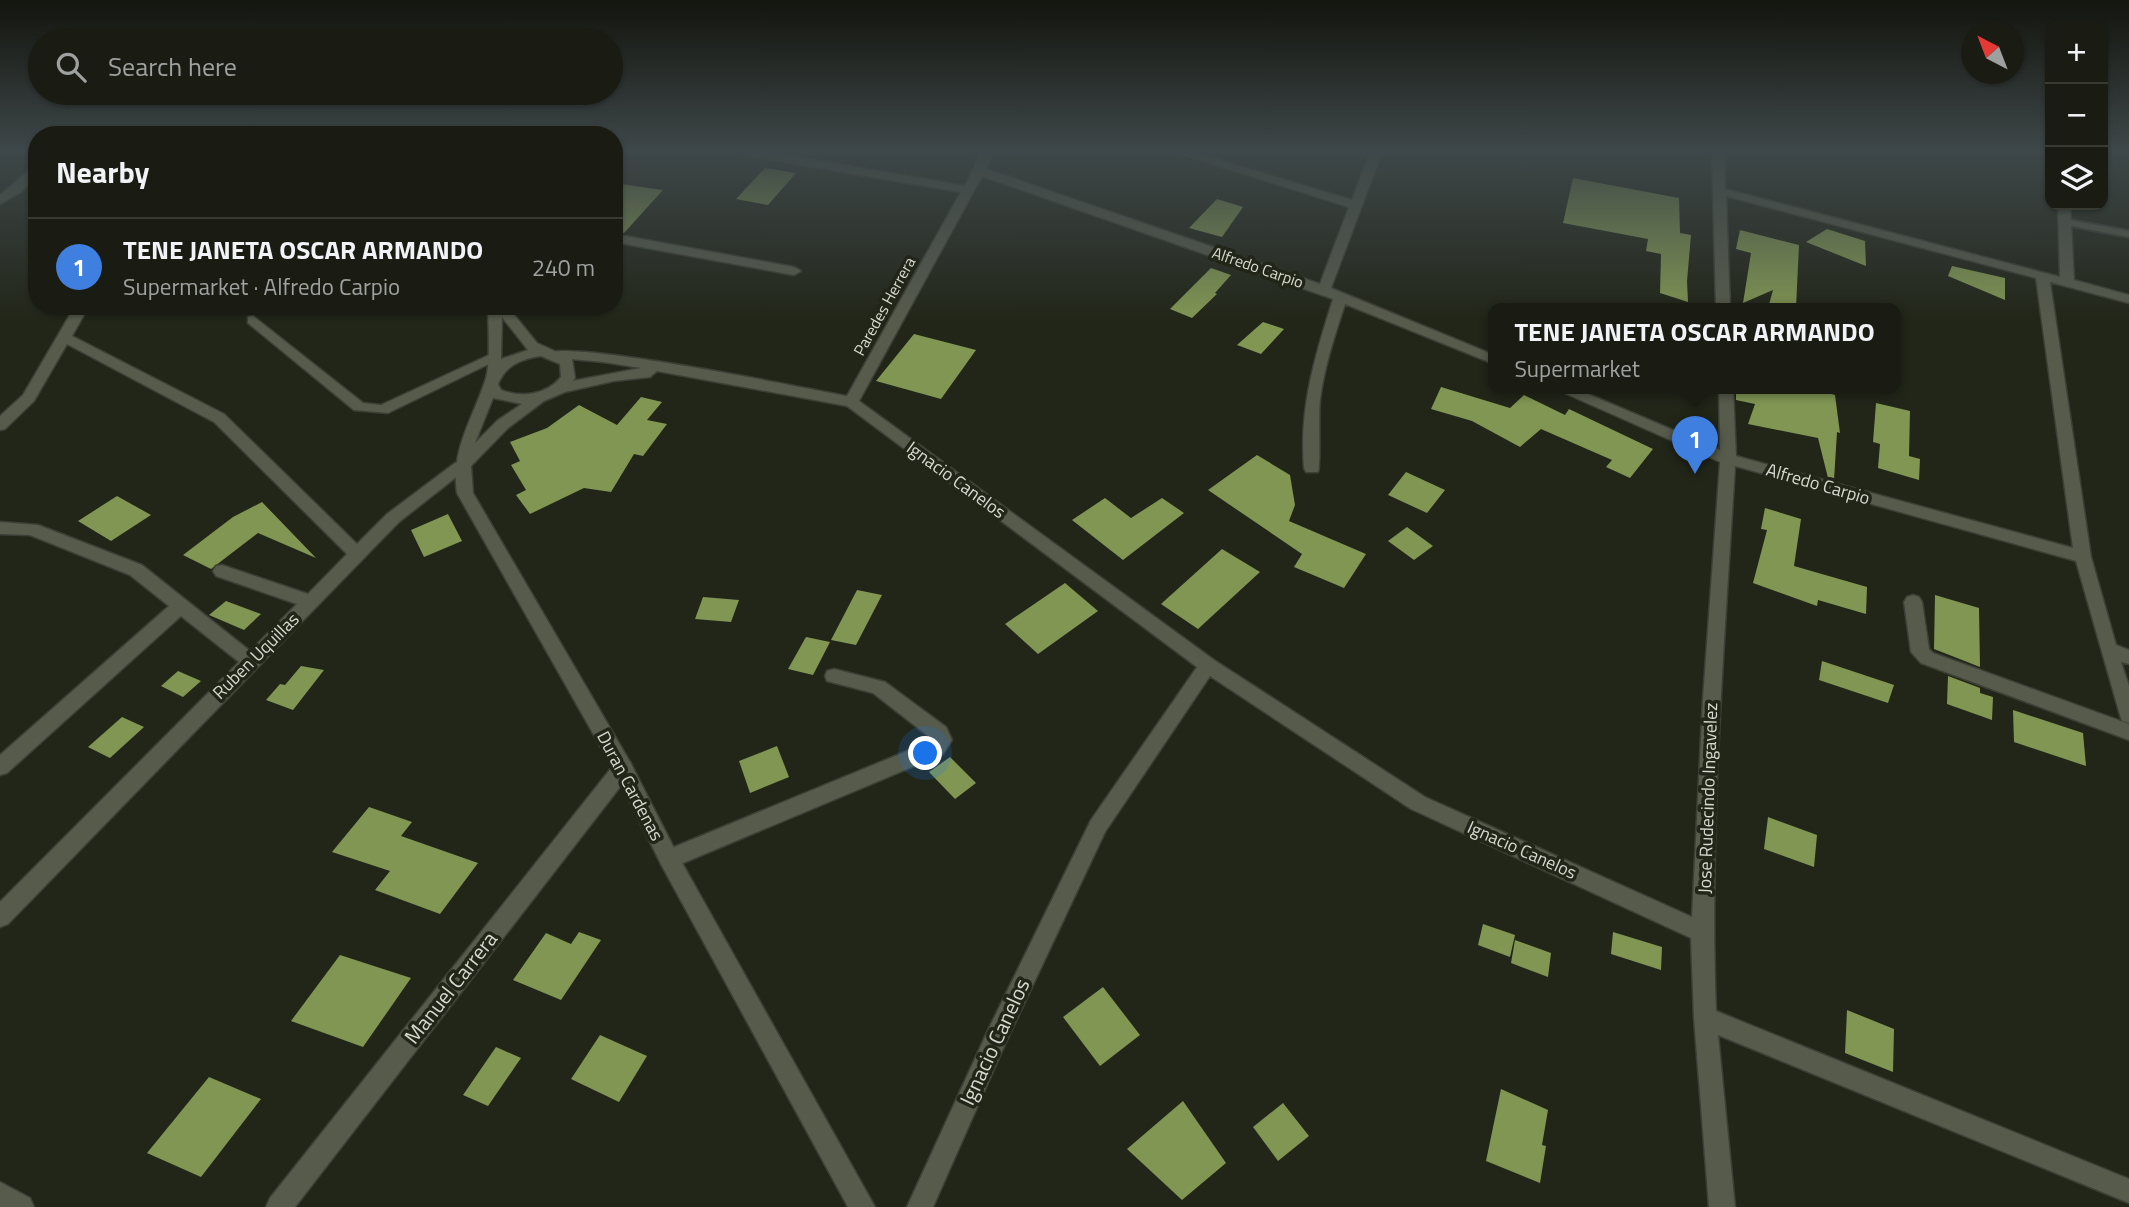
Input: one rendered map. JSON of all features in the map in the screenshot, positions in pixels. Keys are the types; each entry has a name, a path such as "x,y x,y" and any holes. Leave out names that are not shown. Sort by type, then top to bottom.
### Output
{"street":[{"name":"Paredes Herrera","path":"851,402 959,208"},
{"name":"Alfredo Carpio","path":"1087,208 1341,296 1488,357"},
{"path":"1324,290 1355,208"},
{"path":"1720,208 1723,303"},
{"path":"1786,208 2129,299"},
{"path":"2064,210 2067,283"},
{"path":"623,240 794,271"},
{"path":"2042,276 2083,557 2129,715"},
{"path":"1312,468 1308,436 1312,390 1341,296"},
{"path":"0,425 29,398 77,315"},
{"path":"461,467 467,442 493,372 497,315"},
{"path":"461,467 503,424 564,383 569,368 561,357 532,346 506,315"},
{"name":"Ignacio Canelos","path":"253,320 359,407 371,410 383,410 493,372 509,360 547,353 603,357 851,402 1208,665 1418,803 1702,932"},
{"path":"64,337 219,418 356,554"},
{"name":"Ignacio Canelos","path":"493,372 495,394 506,399 536,398 553,391 614,376 671,370"},
{"name":"Alfredo Carpio","path":"1574,394 1728,459 2083,557"},
{"name":"Jose Rudecindo Ingavelez","path":"1722,1207 1705,1018 1702,932 1712,699 1728,459 1726,394"},
{"name":"Ruben Uquillas","path":"0,917 356,554 415,499 461,467"},
{"name":"Duran Cardenas","path":"461,467 465,493 623,768 669,859 862,1207"},
{"path":"0,528 32,529 136,570 250,661"},
{"path":"222,571 309,601"},
{"path":"1913,602 1920,652 1927,658 2129,732"},
{"path":"0,767 179,607"},
{"path":"2108,650 2129,657"},
{"name":"Ignacio Canelos","path":"919,1207 1098,826 1208,665"},
{"path":"669,859 936,748 942,740 939,733 878,687 834,676"},
{"name":"Manuel Carrera","path":"279,1207 623,768"},
{"path":"1705,1018 2129,1191"},
{"path":"0,1195 21,1207"}],"lane":[{"path":"2065,222 2129,234"}],"building":[{"path":"623,208 646,208 624,233"},
{"path":"1208,208 1242,208 1222,237 1189,228"},
{"path":"1566,208 1679,208 1680,233 1691,235 1688,302 1660,293 1661,254 1646,251 1648,239 1563,223"},
{"path":"1827,229 1865,241 1866,266 1806,242"},
{"path":"1740,230 1799,245 1796,303 1769,303 1773,290 1743,303 1751,253 1736,249"},
{"path":"1952,266 2005,278 2005,300 1948,276"},
{"path":"1211,268 1231,275 1215,293 1217,294 1192,318 1170,309"},
{"path":"1263,322 1284,329 1261,354 1237,345"},
{"path":"914,334 976,350 941,399 876,381"},
{"path":"1441,387 1510,408 1524,395 1565,415 1569,409 1653,449 1630,478 1606,467 1612,460 1541,429 1520,447 1472,421 1431,409"},
{"path":"1736,394 1835,395 1840,433 1837,432 1834,480 1828,478 1818,438 1748,424 1755,404 1736,400"},
{"path":"641,397 662,402 647,420 667,424 643,456 634,454 611,492 584,488 530,514 516,495 526,490 511,465 520,461 510,442 547,428 579,405 617,425"},
{"path":"1876,403 1910,411 1909,456 1920,459 1919,480 1878,468 1880,444 1873,442"},
{"path":"1257,455 1290,475 1295,505 1289,521 1366,554 1344,588 1294,567 1302,554 1208,490"},
{"path":"1406,472 1445,490 1427,513 1388,495"},
{"path":"117,496 151,515 111,541 78,521"},
{"path":"1105,498 1131,518 1162,498 1184,513 1123,560 1072,520"},
{"path":"262,502 316,558 258,533 211,569 183,555 233,517"},
{"path":"1765,508 1801,519 1794,566 1867,587 1866,614 1818,600 1817,606 1753,583 1767,530 1761,529"},
{"path":"448,514 462,541 424,557 411,530"},
{"path":"1407,527 1433,546 1414,560 1388,541"},
{"path":"1222,549 1260,572 1198,629 1161,604"},
{"path":"1065,583 1098,611 1038,654 1005,624"},
{"path":"857,590 882,595 856,645 831,640"},
{"path":"1935,595 1979,608 1980,667 1934,649"},
{"path":"703,597 739,600 731,622 695,619"},
{"path":"226,601 261,614 244,630 209,615"},
{"path":"806,637 830,642 813,675 788,669"},
{"path":"1822,661 1894,685 1888,703 1819,680"},
{"path":"301,666 324,670 293,710 266,700 280,684 285,685"},
{"path":"178,671 201,681 183,697 161,686"},
{"path":"1948,676 1980,688 1980,693 1993,697 1992,720 1947,704"},
{"path":"2013,710 2083,733 2086,766 2014,742"},
{"path":"122,717 144,727 110,758 88,747"},
{"path":"777,746 789,777 750,793 739,761"},
{"path":"950,757 976,783 955,799 929,772"},
{"path":"369,807 412,822 401,836 478,863 440,914 375,890 390,871 332,852"},
{"path":"1768,817 1817,835 1814,867 1764,849"},
{"path":"1483,924 1515,935 1510,957 1478,945"},
{"path":"579,932 601,940 561,1000 513,980 546,933 571,944"},
{"path":"1613,932 1662,947 1661,970 1611,954"},
{"path":"1515,940 1551,953 1548,977 1511,963"},
{"path":"340,955 411,978 363,1047 291,1021"},
{"path":"1103,987 1140,1035 1100,1066 1063,1017"},
{"path":"1847,1010 1894,1029 1893,1072 1845,1053"},
{"path":"600,1035 647,1056 619,1102 571,1079"},
{"path":"496,1047 521,1058 488,1106 463,1095"},
{"path":"209,1077 261,1099 201,1177 147,1153"},
{"path":"1501,1089 1548,1110 1542,1145 1546,1146 1540,1183 1486,1161"},
{"path":"1183,1101 1226,1163 1182,1200 1127,1149"},
{"path":"1283,1103 1309,1136 1278,1161 1253,1127"}],"place":[{"name":"TENE JANETA OSCAR ARMANDO","path":"1695,474"}]}
